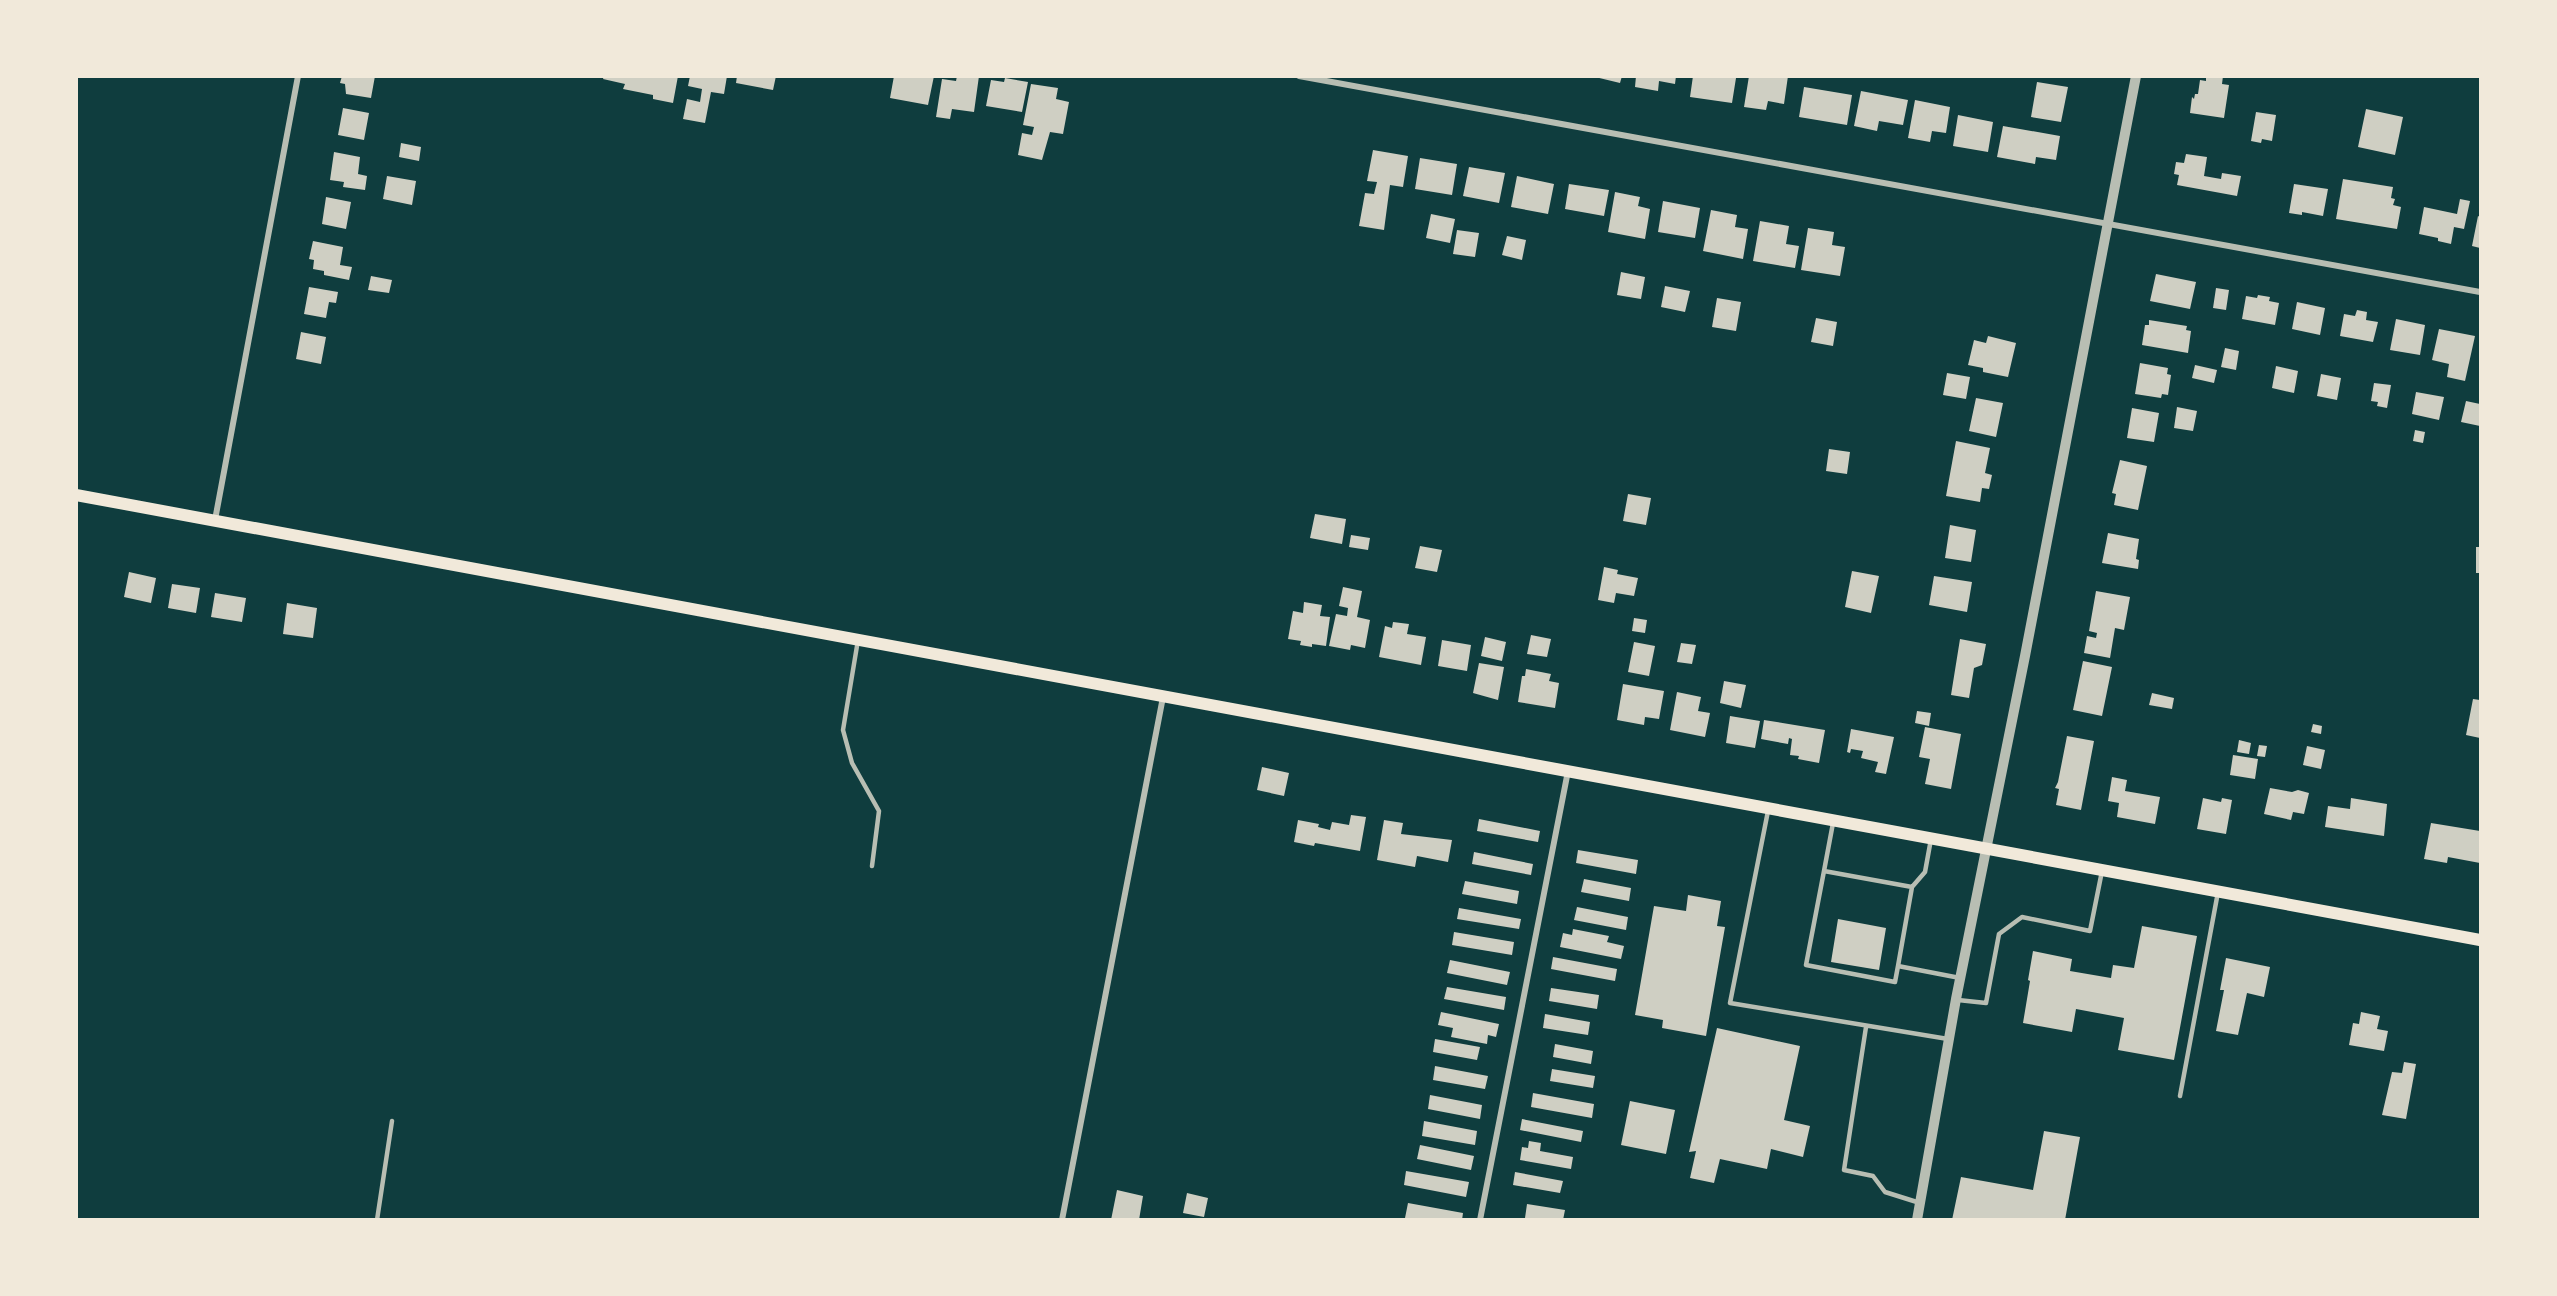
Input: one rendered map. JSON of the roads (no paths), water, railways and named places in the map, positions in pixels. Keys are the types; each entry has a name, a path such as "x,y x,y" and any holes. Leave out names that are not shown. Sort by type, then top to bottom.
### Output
{"main road":[{"path":"76,495 2481,940"}],"street":[{"path":"215,520 298,76"},
{"path":"1299,76 2481,292"},
{"path":"1917,1220 1948,1039 2136,76"},
{"path":"1062,1220 1163,697"},
{"path":"1480,1220 1568,771"}],"lane":[{"path":"858,640 843,730 852,763 879,811 872,866"},
{"path":"1769,808 1730,1003 1948,1039"},
{"path":"1833,820 1806,965 1895,981 1912,887 1925,872 1930,839"},
{"path":"1824,871 1912,887"},
{"path":"1956,999 1986,1003 1999,934 2022,917 2090,931 2102,871"},
{"path":"2180,1096 2218,892"},
{"path":"1898,966 1960,978"},
{"path":"1866,1027 1844,1170 1873,1176 1885,1192 1920,1203"},
{"path":"377,1220 392,1121"}]}
